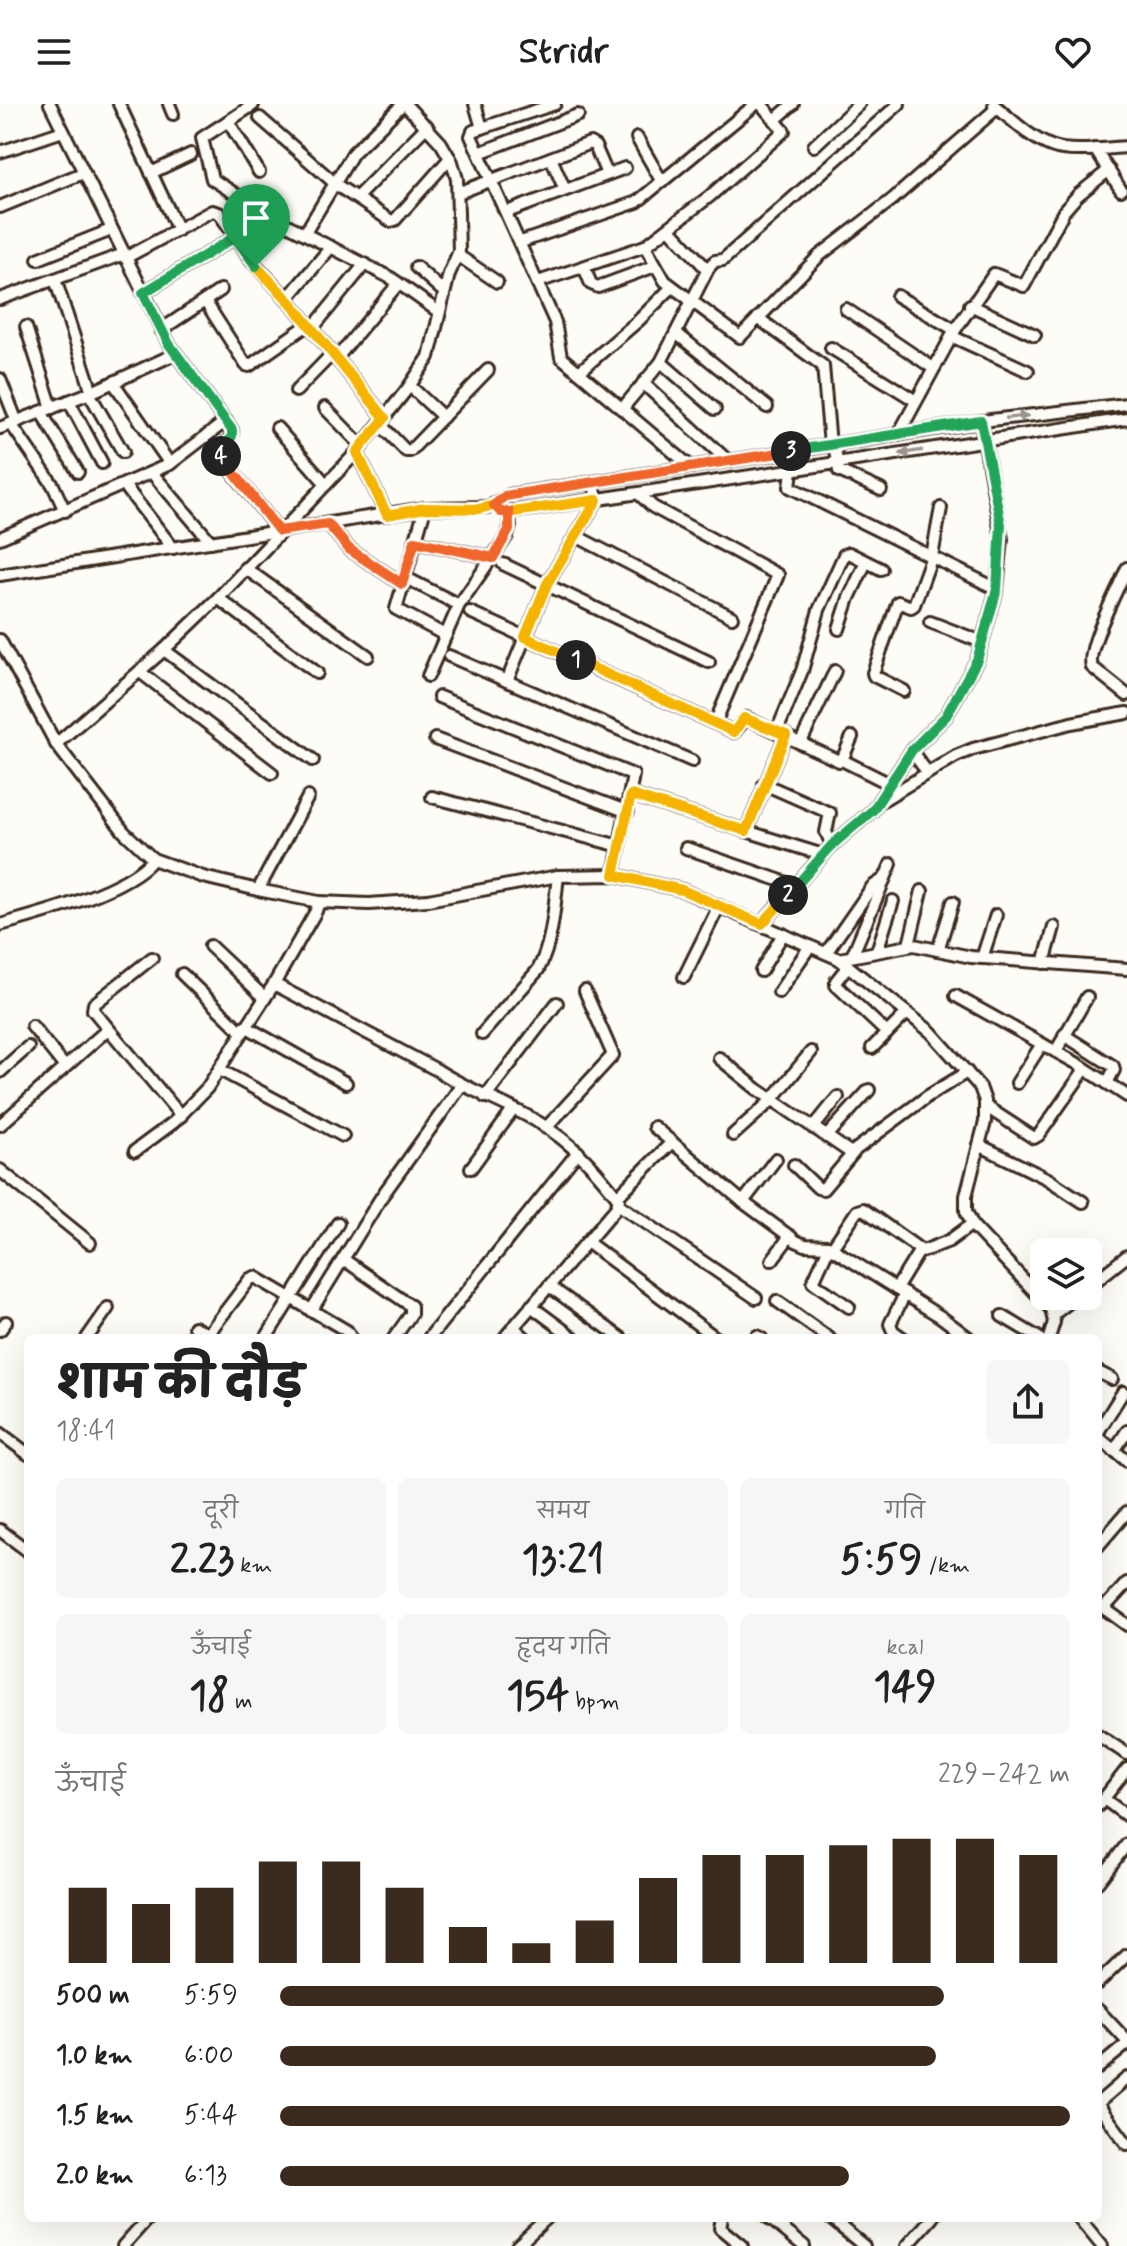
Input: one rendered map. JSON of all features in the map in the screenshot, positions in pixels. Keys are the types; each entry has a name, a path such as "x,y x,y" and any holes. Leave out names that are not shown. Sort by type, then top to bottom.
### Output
{"street":[{"path":"50,104 161,330 233,433 222,451 222,458 279,531"},
{"path":"119,104 178,230"},
{"path":"56,744 140,672 218,598 360,449 429,357 450,271 459,256 458,193 450,158 427,126 404,104 360,143 305,233"},
{"path":"475,104 482,128"},
{"path":"555,104 473,131 471,136 558,330 560,355 691,467"},
{"path":"521,242 632,205 759,104 784,131 645,246 538,282"},
{"path":"776,119 793,104"},
{"path":"814,146 859,104"},
{"path":"622,409 661,362 709,267 715,261 723,260 899,104"},
{"path":"253,105 202,138 212,179 268,215 365,264 439,312"},
{"path":"645,246 655,266 672,287 739,337 819,256 893,199 995,106 1052,146 1095,149 1127,147"},
{"path":"479,153 578,115"},
{"path":"260,118 334,182 393,221 450,158"},
{"path":"228,121 259,172"},
{"path":"357,197 427,126"},
{"path":"0,152 63,131"},
{"path":"637,138 662,182"},
{"path":"458,193 593,144 607,174"},
{"path":"1095,149 1121,190"},
{"path":"151,173 191,154"},
{"path":"551,158 565,190"},
{"path":"507,212 625,168"},
{"path":"898,435 953,333 994,274 1024,286 1064,211 1109,170"},
{"path":"0,207 83,173"},
{"path":"0,299 125,256 216,212 251,260 334,356 408,452 488,370"},
{"path":"669,228 705,267 709,267"},
{"path":"38,259 111,230"},
{"path":"143,293 235,237"},
{"path":"287,299 331,247"},
{"path":"459,256 497,282"},
{"path":"205,301 249,366 310,327 365,264"},
{"path":"584,267 591,284 598,287 655,266"},
{"path":"416,267 444,292"},
{"path":"55,279 90,393 123,452"},
{"path":"296,391 334,356 398,284"},
{"path":"579,372 672,287"},
{"path":"161,330 221,290"},
{"path":"897,296 953,333 1028,371"},
{"path":"970,305 1035,335"},
{"path":"846,309 933,368"},
{"path":"758,318 823,366 832,445 840,472 881,490"},
{"path":"26,327 52,408"},
{"path":"676,333 767,407"},
{"path":"831,348 916,401"},
{"path":"9,425 90,393 175,354"},
{"path":"661,362 715,409"},
{"path":"0,379 9,425 53,485 65,511"},
{"path":"113,382 170,464"},
{"path":"643,383 728,461"},
{"path":"410,386 443,417"},
{"path":"69,401 102,463"},
{"path":"0,575 425,508 479,509 494,505 510,495 981,421 1127,404"},
{"path":"325,408 360,449 387,515"},
{"path":"41,412 78,472"},
{"path":"494,505 501,512 528,510 1127,419"},
{"path":"0,538 170,464 226,421"},
{"path":"877,803 912,752 946,716 977,660 997,589 1001,525 981,421"},
{"path":"277,428 326,484"},
{"path":"792,470 790,487 997,589"},
{"path":"152,473 211,542"},
{"path":"507,681 547,584 597,500 594,482"},
{"path":"124,485 173,548"},
{"path":"639,494 653,507 778,575 715,723"},
{"path":"425,508 396,609 445,635"},
{"path":"904,691 873,673 898,602 911,607 914,605 932,556 941,508"},
{"path":"428,676 459,605 509,530 511,512"},
{"path":"328,524 349,549 403,580 459,605"},
{"path":"576,536 732,617"},
{"path":"415,541 493,558"},
{"path":"746,831 802,671 819,610 844,555 847,553 881,569"},
{"path":"839,629 866,562"},
{"path":"503,564 709,662"},
{"path":"245,568 368,656"},
{"path":"1127,568 1093,646 1090,660 1092,667 1127,695"},
{"path":"218,598 317,673"},
{"path":"470,612 735,732 744,718 890,784"},
{"path":"930,622 982,642"},
{"path":"0,640 56,744 124,832 153,859 203,877 258,890 319,902 369,904 454,896 558,876 614,875 682,890 846,960 931,1032 980,1087 985,1122 966,1196 966,1211 972,1224 1054,1314"},
{"path":"164,650 313,760"},
{"path":"449,656 692,761"},
{"path":"801,742 835,671"},
{"path":"140,672 272,773"},
{"path":"439,697 631,773 634,777 614,875"},
{"path":"762,924 832,845 877,803 956,756 1071,723 1127,713"},
{"path":"842,760 852,737"},
{"path":"435,739 628,812"},
{"path":"912,752 928,773"},
{"path":"764,784 830,813 826,832 832,845"},
{"path":"631,795 823,855"},
{"path":"258,890 308,797"},
{"path":"432,797 620,846"},
{"path":"686,848 796,886"},
{"path":"0,925 99,892 139,873 153,859"},
{"path":"887,1033 836,985 836,981 891,864"},
{"path":"482,1034 538,970 546,954 558,876"},
{"path":"826,953 872,887 884,879"},
{"path":"909,945 922,891"},
{"path":"877,951 893,901"},
{"path":"135,1151 181,1116 220,1070 274,984 319,902"},
{"path":"938,950 953,902"},
{"path":"684,977 719,906"},
{"path":"982,958 996,915"},
{"path":"1044,963 1054,927"},
{"path":"761,971 783,934"},
{"path":"846,960 909,945 982,958 1127,969"},
{"path":"210,946 265,998"},
{"path":"779,992 810,946"},
{"path":"152,958 94,1004 93,1010 181,1116"},
{"path":"182,974 244,1029 346,1083"},
{"path":"274,984 437,1070 461,1086 546,1128 578,1152 618,1200 756,1298"},
{"path":"546,1128 613,1055 585,991"},
{"path":"956,996 1056,1051 1127,1096"},
{"path":"1056,1051 1087,997"},
{"path":"485,1097 557,1003"},
{"path":"872,1048 907,1013"},
{"path":"32,1026 65,1067"},
{"path":"0,1125 108,1029"},
{"path":"1064,1035 1113,1066 1107,1083"},
{"path":"1017,1083 1042,1044"},
{"path":"0,1072 28,1047"},
{"path":"733,1135 772,1100 811,1052"},
{"path":"719,1058 772,1100 847,1152 854,1152"},
{"path":"985,1106 1034,1138 1085,1069"},
{"path":"220,1070 343,1136"},
{"path":"794,1165 818,1188 823,1189 854,1152 967,1072"},
{"path":"311,1311 413,1151 461,1086"},
{"path":"826,1137 869,1090"},
{"path":"813,1128 838,1097"},
{"path":"471,1168 513,1110"},
{"path":"654,1127 743,1202 790,1236 805,1245 820,1244 830,1248 963,1334"},
{"path":"515,1334 510,1332 587,1242 618,1200 672,1142"},
{"path":"979,1145 1048,1179 1083,1202"},
{"path":"432,1334 578,1152"},
{"path":"743,1202 776,1159"},
{"path":"0,1170 90,1243"},
{"path":"849,1307 813,1282 830,1248 857,1211 863,1209 922,1251"},
{"path":"268,1334 338,1223"},
{"path":"897,1334 890,1324 915,1257 972,1224"},
{"path":"772,1260 790,1236"},
{"path":"587,1242 711,1334"},
{"path":"1102,1276 1127,1256"},
{"path":"343,1259 411,1306 411,1314 397,1334"},
{"path":"212,1334 252,1277 259,1278 350,1334"},
{"path":"549,1286 615,1334"},
{"path":"777,1301 823,1334"},
{"path":"531,1306 569,1334"},
{"path":"90,1334 108,1308"},
{"path":"1050,1334 1054,1314 1059,1310"},
{"path":"1002,1316 1032,1334"},
{"path":"194,1327 207,1334"},
{"path":"1102,1374 1112,1379"},
{"path":"1102,1432 1123,1392"},
{"path":"1114,1451 1127,1431"},
{"path":"0,1433 24,1451"},
{"path":"1102,1441 1127,1461"},
{"path":"1102,1541 1127,1512"},
{"path":"0,1530 24,1548"},
{"path":"1102,1605 1127,1583"},
{"path":"1102,1607 1127,1625"},
{"path":"1102,1737 1125,1748"},
{"path":"1102,1801 1127,1769"},
{"path":"1102,1803 1127,1816"},
{"path":"1102,1877 1127,1844"},
{"path":"1102,1979 1127,1955"},
{"path":"1102,2014 1127,2042 1102,2064"},
{"path":"1102,2100 1127,2078"},
{"path":"1102,2110 1127,2144"},
{"path":"123,2246 144,2222"},
{"path":"517,2246 543,2222"},
{"path":"721,2222 720,2228 737,2244"},
{"path":"774,2222 804,2246"},
{"path":"833,2222 850,2241 864,2246"},
{"path":"913,2244 929,2222"},
{"path":"1082,2222 1102,2246"}],"route":[{"path":"256,266 235,237 143,293 175,354 232,430 222,458 279,531 328,524 349,549 402,584 415,541 493,558 510,526 511,520 509,512 501,512 494,505 505,496 981,421 1002,539 997,589 977,660 946,716 912,750 873,810 832,845 762,924 682,890 614,875 631,795 746,831 786,735 744,718 734,732 525,637 547,584 597,500 513,512 501,512 494,505 479,509 425,508 387,515 357,452 385,418 292,304 256,266"}]}
